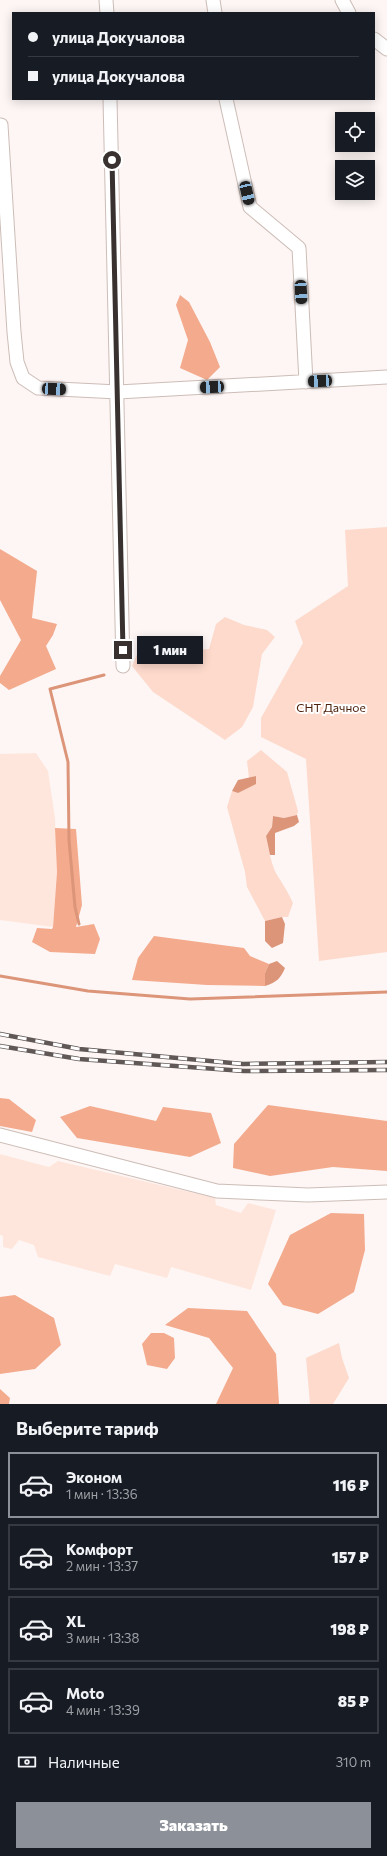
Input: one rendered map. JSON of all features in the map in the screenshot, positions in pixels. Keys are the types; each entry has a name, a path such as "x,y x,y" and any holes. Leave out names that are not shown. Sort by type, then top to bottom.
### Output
{"street":[{"path":"106,0 107,12"},
{"path":"213,0 215,12"},
{"path":"342,0 348,12"},
{"path":"375,40 387,49"},
{"path":"110,100 118,392 123,666"},
{"path":"226,100 250,207 299,248 306,382"},
{"path":"1,125 17,362 23,378 38,388 118,392 387,378"},
{"path":"0,1135 217,1191 308,1195 387,1192"}],"shaded area":[{"path":"180,295 189,302 210,342 220,367 207,380 180,368 188,340 176,305"},
{"path":"0,549 37,571 32,618 57,624 53,635 46,646 56,669 9,690 0,683 0,676 21,640 0,600"},
{"path":"36,753 48,771 55,818 57,872 53,927 0,920 0,754"},
{"path":"256,776 256,784 238,793 232,791 238,780"},
{"path":"297,815 299,822 294,826 275,833 275,855 270,855 266,836 272,827 273,816 284,818"},
{"path":"55,828 76,829 82,905 76,927 94,924 100,939 95,954 50,952 32,942 37,928 52,929 53,927 57,872"},
{"path":"282,917 285,924 283,943 272,948 265,941 265,921"},
{"path":"154,936 244,948 250,956 269,964 265,973 265,986 207,985 132,980 138,958"},
{"path":"277,961 285,968 275,982 265,986 265,973 269,964"},
{"path":"0,1098 9,1099 36,1120 32,1132 0,1126"},
{"path":"268,1105 387,1121 387,1171 333,1167 270,1176 233,1168 234,1144"},
{"path":"90,1106 156,1121 163,1107 211,1113 221,1143 190,1157 77,1138 60,1117"},
{"path":"0,1154 49,1167 58,1161 215,1198 216,1205 241,1213 248,1203 276,1210 251,1290 171,1267 167,1278 115,1264 110,1276 38,1257 34,1245 19,1240 12,1249 3,1247 3,1236 0,1235"},
{"path":"331,1213 364,1214 365,1250 354,1292 318,1314 283,1305 268,1284 290,1235"},
{"path":"15,1295 54,1318 61,1345 35,1369 0,1374 0,1297"},
{"path":"188,1308 247,1311 276,1354 279,1404 216,1404 233,1368 209,1338 165,1325"},
{"path":"151,1333 164,1333 174,1338 175,1358 167,1369 147,1365 142,1344"},
{"path":"0,1389 10,1398 9,1404 0,1404"}],"green space":[{"name":"СНТ Дачное","path":"387,527 387,952 319,961 306,759 261,737 261,718 303,643 295,621 348,586 345,530"},
{"path":"225,617 244,625 267,630 275,637 262,654 253,707 242,727 225,740 153,692 132,666 141,645 196,650 209,649 216,624"},
{"path":"261,750 287,772 298,811 297,815 284,818 273,816 272,827 266,836 276,874 293,903 288,917 265,921 247,887 245,872 227,807 232,791 238,793 256,776 249,778 247,761"},
{"path":"339,1343 342,1358 349,1378 333,1404 310,1404 306,1358"}],"waterway":[{"path":"79,924 75,907 69,840 68,762 50,689 104,675"},
{"path":"0,976 88,991 190,999 387,992"}],"railway":[{"path":"0,1034 79,1049 243,1064 387,1062"},
{"path":"0,1046 79,1059 244,1071 387,1070"}],"route":[{"path":"112,160 123,650"}]}
